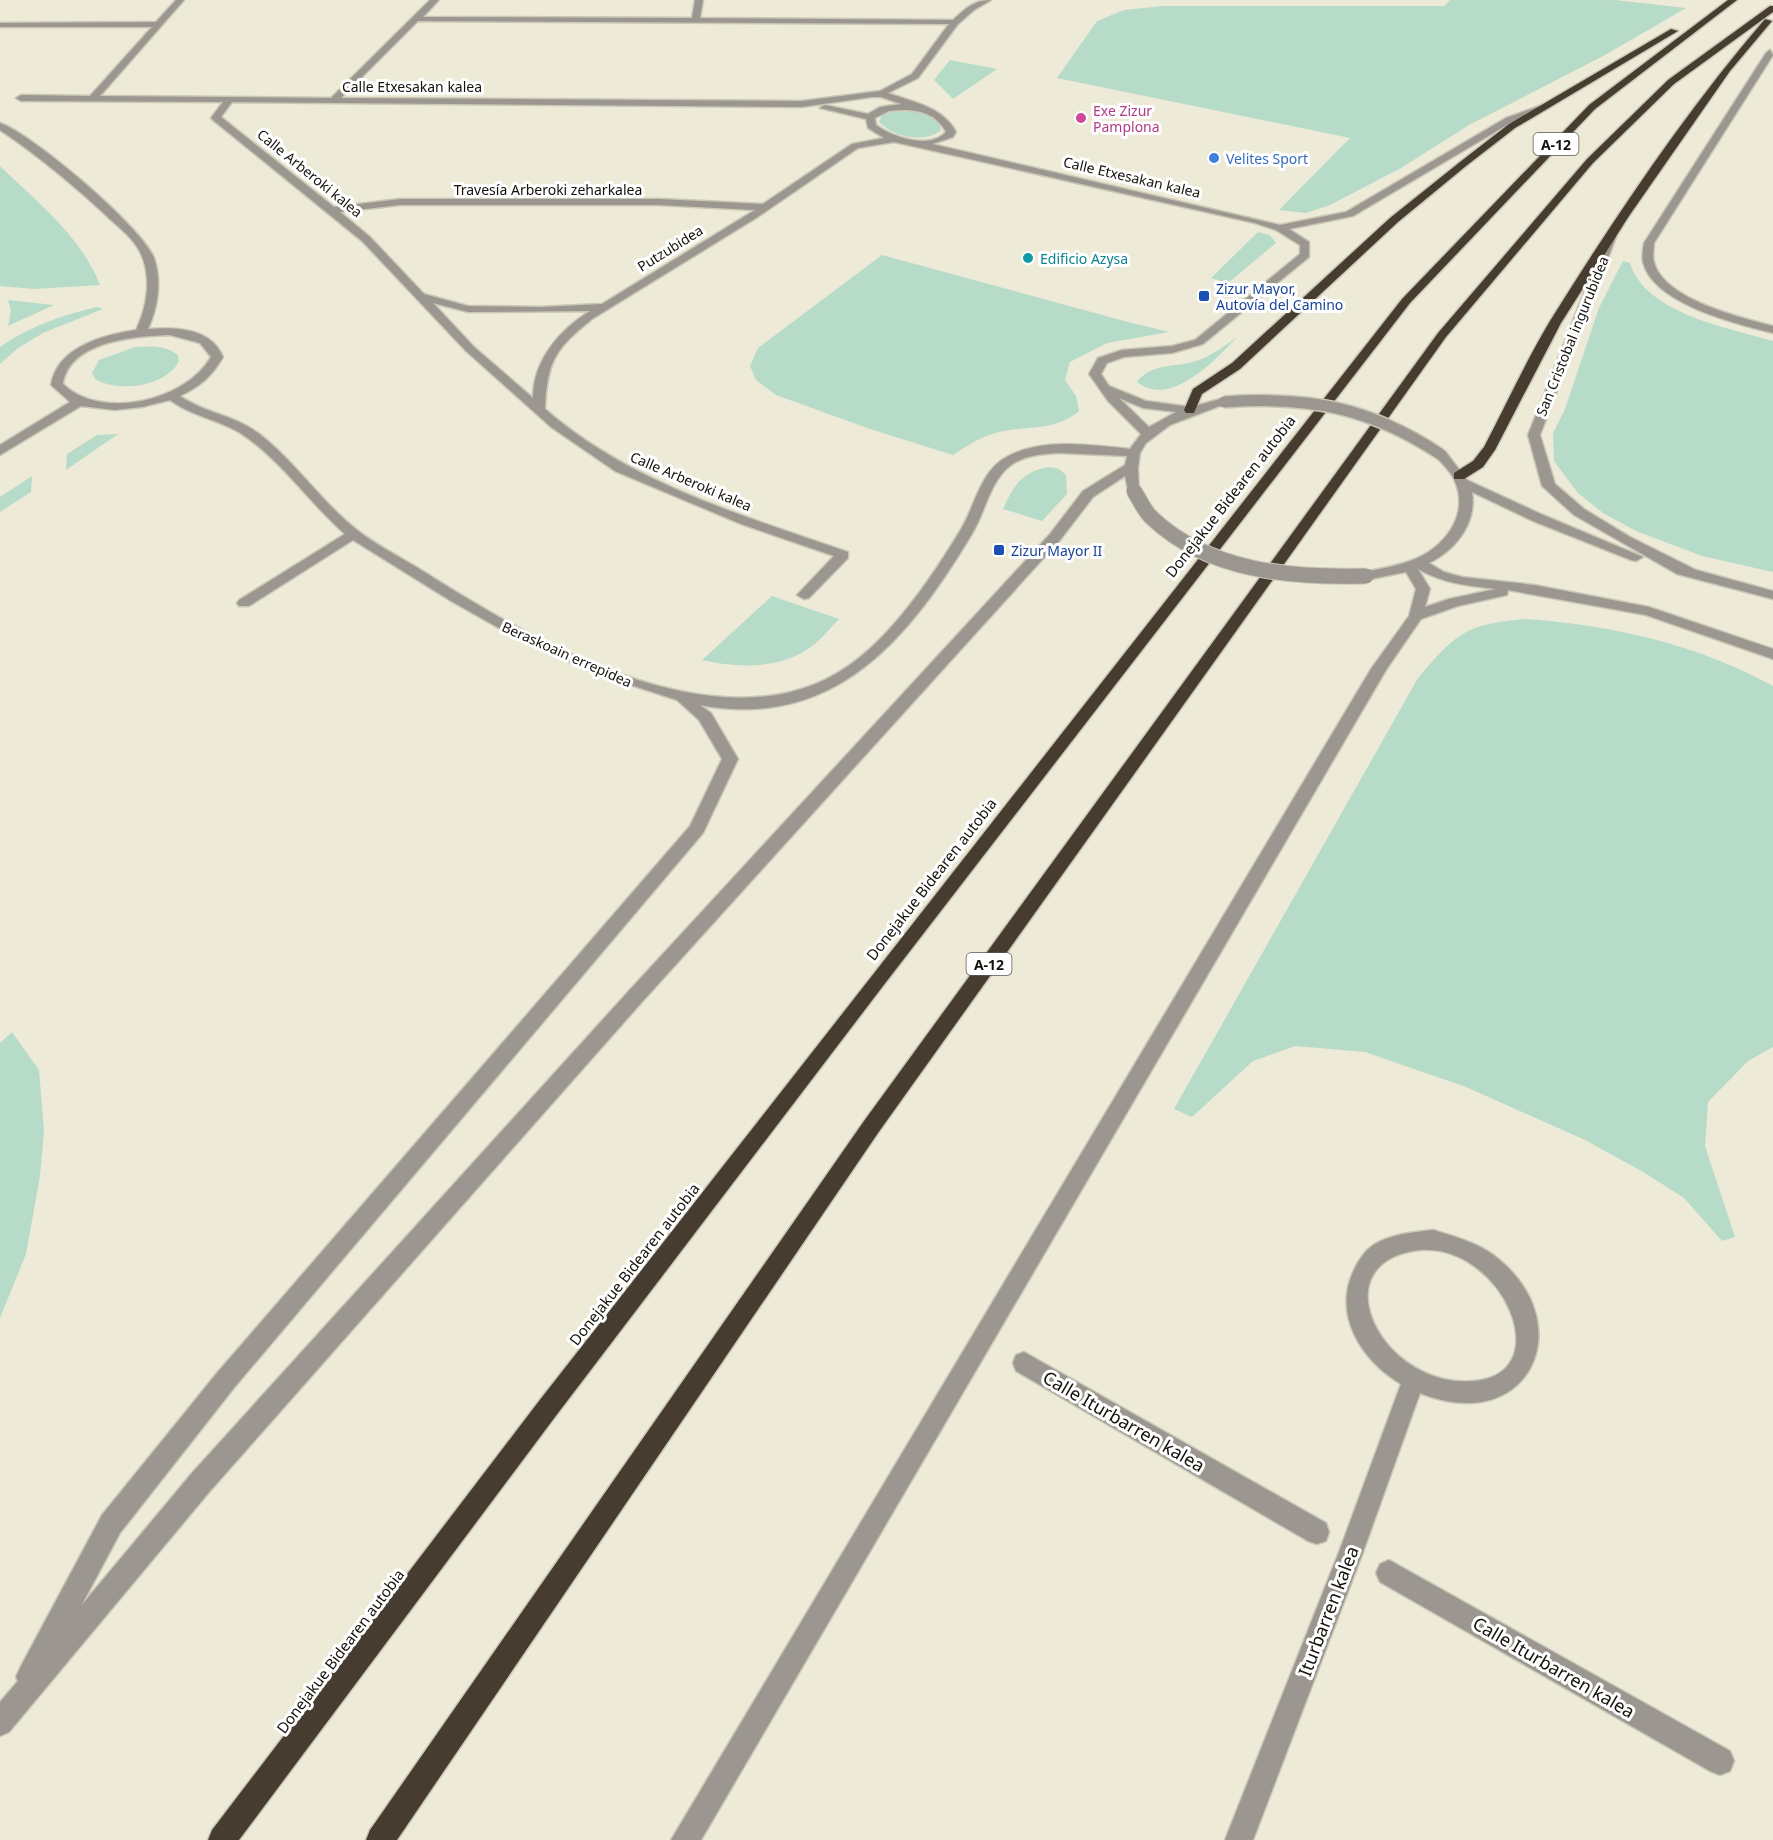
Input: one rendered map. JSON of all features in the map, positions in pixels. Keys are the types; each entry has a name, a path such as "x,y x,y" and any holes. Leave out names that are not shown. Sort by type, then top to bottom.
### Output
{"highway":[{"name":"Donejakue Bidearen autobia","path":"222,1840 781,1105 1406,301 1592,107 1733,0"},
{"path":"1190,410 1197,392 1236,366 1394,220 1512,126 1657,40 1724,6"},
{"name":"A-12","path":"380,1840 871,1127 1442,334 1590,161 1671,82 1773,8"},
{"path":"1460,479 1478,464 1490,447 1555,323 1613,232 1727,69 1759,30 1773,17"}],"street":[{"path":"93,98 180,0"},
{"path":"333,101 435,0"},
{"path":"696,21 699,0"},
{"path":"912,88 955,22 973,4 987,0"},
{"path":"417,19 955,22"},
{"path":"0,25 159,24"},
{"path":"1770,53 1649,243 1646,252 1653,272 1673,292 1711,312 1773,330"},
{"path":"879,93 912,88"},
{"path":"912,88 928,109"},
{"path":"879,93 928,109"},
{"name":"Calle Etxesakan kalea","path":"21,98 802,104 879,93"},
{"name":"Putzubidea","path":"861,144 872,119 871,100 879,93"},
{"name":"Calle Arberoki kalea","path":"229,100 216,118 333,210 366,240 470,349 539,410 620,468 746,521 843,555 804,595"},
{"name":"Calle Etxesakan kalea","path":"802,104 872,119"},
{"path":"917,107 893,108 872,119 895,139 909,142 941,140 951,132"},
{"name":"Calle Etxesakan kalea","path":"1280,228 1349,214 1509,120 1545,107"},
{"name":"Calle Etxesakan kalea","path":"928,109 940,117 951,132 978,157"},
{"path":"0,126 80,183 134,236 148,256 153,284 150,314 141,333"},
{"name":"Putzubidea","path":"539,410 540,377 552,352 567,334 605,306 861,144 895,139"},
{"name":"Calle Etxesakan kalea","path":"909,142 1280,228 1305,244 1305,255 1199,342 1172,349 1122,354 1102,362 1095,374 1104,388"},
{"name":"Travesía Arberoki zeharkalea","path":"333,210 400,202 659,202 764,207"},
{"name":"San Cristobal ingurubidea","path":"1613,232 1534,435 1549,486 1579,512 1625,540 1692,574"},
{"path":"422,297 468,309 541,310 605,306"},
{"path":"170,332 194,336 210,344 217,357 211,370 194,385 172,395 117,406 78,402 68,398 57,386 59,371 65,364 97,344 141,333 170,332"},
{"path":"1104,388 1143,404 1190,410"},
{"path":"1104,388 1149,434"},
{"name":"Beraskoain errepidea","path":"172,395 190,408 236,424 280,460 326,510 354,534 468,608 620,680 684,699 728,704 781,700 818,689 852,671 896,630 948,560 975,517 996,473 1009,459 1035,451 1084,449 1132,460"},
{"path":"6,1716 201,1482 634,998 1055,537 1088,494 1132,460 1149,434 1165,422 1190,410 1224,402 1262,398 1302,400 1342,407 1380,418 1414,434 1440,454 1460,479 1467,500 1466,518 1457,535 1440,550 1414,565 1366,576 1318,579 1268,573 1220,559 1180,540 1151,517 1134,491 1132,460"},
{"path":"0,451 78,402"},
{"name":"San Cristobal ingurubidea","path":"1460,479 1538,518 1636,557 1773,595"},
{"path":"244,603 354,534"},
{"path":"1414,565 1462,581 1534,589 1649,611 1773,654"},
{"path":"685,1840 1385,659 1416,616 1423,589 1414,565"},
{"path":"1416,616 1487,593 1534,589"},
{"path":"6,1716 111,1524 225,1381 697,829 730,759 705,717 684,699"},
{"path":"1433,1240 1469,1252 1485,1261 1507,1281 1522,1304 1529,1329 1527,1353 1515,1373 1495,1387 1470,1393 1441,1390 1413,1381 1388,1362 1368,1338 1358,1312 1358,1287 1367,1266 1383,1250 1407,1242 1433,1240"},
{"name":"Calle Iturbarren kalea","path":"1024,1363 1317,1532"},
{"name":"Iturbarren kalea","path":"1239,1840 1351,1552 1413,1381"},
{"name":"Calle Iturbarren kalea","path":"1389,1573 1720,1761"}],"green space":[{"path":"1450,0 1615,0 1686,8 1605,55 1469,125 1401,168 1330,205 1306,213 1279,210 1350,138 1057,78 1097,21 1124,10 1163,6 1444,6"},
{"path":"950,60 997,69 953,99 934,80"},
{"path":"918,111 933,117 941,130 927,137 909,137 892,132 879,122 882,115 892,112"},
{"path":"0,166 70,235 92,267 100,285 34,289 0,286"},
{"path":"1258,232 1270,235 1276,243 1228,283 1211,278"},
{"path":"882,255 1169,332 1107,343 1070,362 1065,380 1076,396 1079,411 1070,418 1051,425 993,434 975,441 953,455 870,429 776,395 756,380 750,366 758,348"},
{"path":"1623,261 1630,263 1639,280 1652,294 1670,306 1712,324 1773,341 1773,572 1702,556 1636,531 1603,513 1578,493 1554,461 1553,433 1565,409 1599,308"},
{"path":"8,300 54,305 8,326 11,310"},
{"path":"97,307 103,309 43,333 18,348 0,364 0,347 11,340 47,322"},
{"path":"1237,337 1205,368 1178,385 1164,389 1150,389 1137,382 1142,376 1155,369 1193,362 1205,357"},
{"path":"152,346 168,349 178,355 179,361 164,377 141,385 116,386 95,379 92,373 99,360 135,347"},
{"path":"118,434 66,470 67,454 97,435"},
{"path":"1050,467 1059,469 1066,475 1067,494 1042,521 1003,509 1020,480 1032,472"},
{"path":"32,476 31,492 0,512 0,497"},
{"path":"772,596 839,619 816,643 800,654 787,659 758,665 730,665 702,660"},
{"path":"1526,619 1590,626 1653,639 1714,659 1773,686 1773,1047 1748,1061 1708,1102 1705,1146 1735,1237 1722,1241 1684,1198 1645,1173 1585,1140 1466,1087 1365,1052 1295,1046 1253,1061 1192,1117 1174,1109 1418,678 1443,650 1464,634 1489,624"},
{"path":"12,1032 39,1070 44,1131 40,1176 26,1254 0,1318 0,1043"}],"place":[{"name":"Exe Zizur Pamplona","path":"1081,118"},
{"name":"Velites Sport","path":"1214,158"},
{"name":"Edificio Azysa","path":"1028,258"},
{"name":"Zizur Mayor, Autovía del Camino","path":"1204,296"},
{"name":"Zizur Mayor II","path":"999,550"}]}
